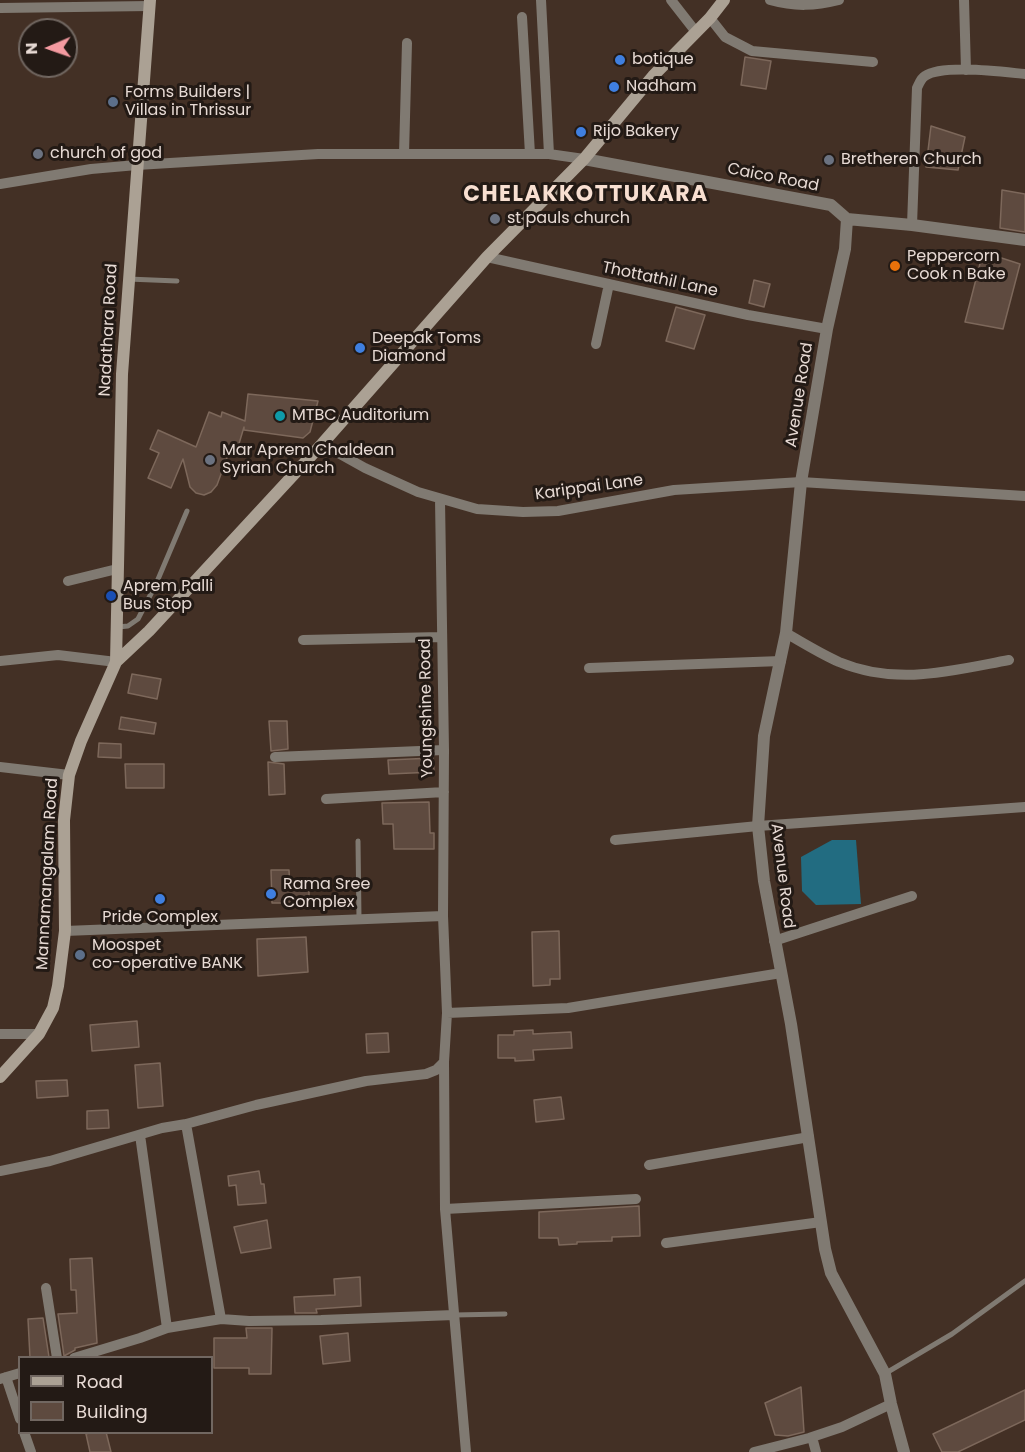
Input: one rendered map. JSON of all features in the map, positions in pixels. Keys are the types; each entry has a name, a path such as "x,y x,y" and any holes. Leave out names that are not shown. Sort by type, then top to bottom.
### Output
{"main road":[{"path":"116,662 149,631 322,444 487,257 584,159 653,76 710,18 724,0"},
{"name":"Nadathara Road","path":"116,662 122,374 150,3"},
{"name":"Mannamangalam Road","path":"0,1077 39,1034 53,1008 58,986 64,931 64,820 69,775 81,741 116,662"}],"street":[{"path":"541,0 549,154"},
{"path":"671,0 696,32"},
{"path":"770,0 789,5 816,5 839,0"},
{"path":"964,0 966,70"},
{"path":"0,8 150,3"},
{"path":"522,17 530,154"},
{"path":"710,18 725,38 752,51 873,62"},
{"path":"404,154 407,42"},
{"path":"912,225 917,88 924,76 936,71 966,70 1025,74"},
{"path":"0,184 137,165 318,153 549,154 584,159"},
{"name":"Caico Road","path":"584,159 831,205 847,219 1025,240"},
{"name":"Avenue Road","path":"847,219 845,249 827,329 801,482 786,633 764,736 758,826 774,941 831,1273 885,1374 904,1452"},
{"name":"Thottathil Lane","path":"487,257 748,315 827,329"},
{"path":"596,344 609,284"},
{"name":"Karippai Lane","path":"322,444 365,468 440,500 477,509 523,512 558,511 674,490 801,482 1025,496"},
{"name":"Youngshine Road","path":"440,500 444,750 443,916 447,1013 444,1062 445,1209 466,1452"},
{"path":"68,581 117,569"},
{"path":"786,633 840,662 893,676 920,676 1009,660"},
{"path":"303,640 441,637"},
{"path":"0,661 58,655 116,662"},
{"path":"589,668 781,661"},
{"path":"275,757 444,750"},
{"path":"0,767 69,775"},
{"path":"326,799 444,792"},
{"path":"615,840 758,826 1025,807"},
{"path":"774,941 912,896"},
{"path":"64,931 443,916"},
{"path":"447,1013 568,1008 781,973"},
{"path":"0,1034 39,1034"},
{"path":"0,1171 50,1161 162,1128 186,1124 256,1105 366,1081 426,1074 436,1070 444,1062"},
{"path":"186,1124 221,1319"},
{"path":"140,1135 167,1328"},
{"path":"649,1166 809,1137"},
{"path":"445,1209 636,1199"},
{"path":"666,1243 821,1222"},
{"path":"46,1288 57,1356"},
{"path":"81,1356 167,1328 221,1319 321,1320 454,1315"},
{"path":"18,1374 3,1378 18,1414"},
{"path":"754,1452 842,1427 891,1404"},
{"path":"25,1434 31,1452"},
{"path":"812,1437 816,1452"}],"lane":[{"path":"128,279 177,281"},
{"path":"116,627 128,626 138,619 156,584 187,511"},
{"path":"357,841 359,920"},
{"path":"885,1374 952,1334 1025,1281"},
{"path":"454,1315 505,1314"}],"water":[{"path":"832,840 856,840 861,904 816,905 802,891 801,857"}],"building":[{"path":"745,57 771,61 766,89 741,85"},
{"path":"931,126 965,137 958,170 926,167"},
{"path":"1002,190 1025,194 1025,232 1000,228"},
{"path":"983,252 1020,264 1003,329 965,322"},
{"path":"754,280 770,284 764,307 749,303"},
{"path":"676,307 705,315 694,349 666,341"},
{"path":"248,394 318,401 310,432 303,438 244,430 244,427 238,447 232,444 217,485 211,492 204,495 196,493 190,487 183,459 171,488 148,478 159,453 150,449 158,430 196,447 209,412 221,417 222,412 245,421"},
{"path":"132,674 161,679 157,699 128,693"},
{"path":"121,717 156,723 154,734 119,729"},
{"path":"269,721 287,721 288,749 271,751"},
{"path":"99,743 121,744 121,758 98,757"},
{"path":"433,758 434,772 389,774 388,760"},
{"path":"268,762 284,764 285,794 269,795"},
{"path":"125,764 164,764 164,788 126,788"},
{"path":"429,802 430,833 434,833 434,849 394,849 393,824 383,824 382,803"},
{"path":"271,870 289,870 290,888 309,888 309,903 272,903"},
{"path":"559,931 560,979 550,979 550,985 533,986 532,932"},
{"path":"306,937 308,972 258,976 257,939"},
{"path":"137,1021 139,1047 92,1051 90,1025"},
{"path":"533,1030 533,1034 571,1032 572,1048 533,1050 534,1060 515,1061 515,1058 498,1058 498,1035 514,1035 514,1031"},
{"path":"388,1033 389,1052 367,1053 366,1034"},
{"path":"160,1063 163,1106 138,1108 135,1065"},
{"path":"67,1080 68,1096 37,1098 36,1081"},
{"path":"561,1097 564,1119 536,1122 534,1100"},
{"path":"108,1110 109,1128 87,1129 87,1111"},
{"path":"259,1171 261,1184 264,1184 266,1203 238,1205 236,1185 229,1186 228,1176"},
{"path":"639,1206 640,1236 612,1237 612,1241 559,1245 558,1238 539,1238 539,1212"},
{"path":"267,1220 271,1248 241,1253 234,1227"},
{"path":"92,1258 97,1343 75,1348 64,1356 58,1314 77,1313 76,1290 71,1290 70,1259"},
{"path":"360,1277 361,1306 316,1309 317,1313 295,1313 294,1297 335,1295 334,1279"},
{"path":"43,1318 49,1356 30,1356 28,1319"},
{"path":"246,1328 272,1328 271,1374 249,1374 249,1368 214,1368 214,1338 247,1338"},
{"path":"348,1333 350,1361 323,1364 320,1336"},
{"path":"801,1387 804,1432 788,1436 775,1435 765,1403"},
{"path":"1025,1390 1025,1420 958,1452 942,1452 933,1434"},
{"path":"86,1434 106,1434 111,1452 90,1452"}],"place":[{"name":"botique","path":"620,60"},
{"name":"Nadham","path":"614,87"},
{"name":"Forms Builders | Villas in Thrissur","path":"113,102"},
{"name":"Rijo Bakery","path":"581,132"},
{"name":"church of god","path":"38,154"},
{"name":"Bretheren Church","path":"829,160"},
{"name":"st pauls church","path":"495,219"},
{"name":"Peppercorn Cook n Bake","path":"895,266"},
{"name":"Deepak Toms Diamond","path":"360,348"},
{"name":"MTBC Auditorium","path":"280,416"},
{"name":"Mar Aprem Chaldean Syrian Church","path":"210,460"},
{"name":"Aprem Palli Bus Stop","path":"111,596"},
{"name":"Rama Sree Complex","path":"271,894"},
{"name":"Pride Complex","path":"160,899"},
{"name":"Moospet co-operative BANK","path":"80,955"}],"district":[{"name":"CHELAKKOTTUKARA","path":"586,195"}]}
